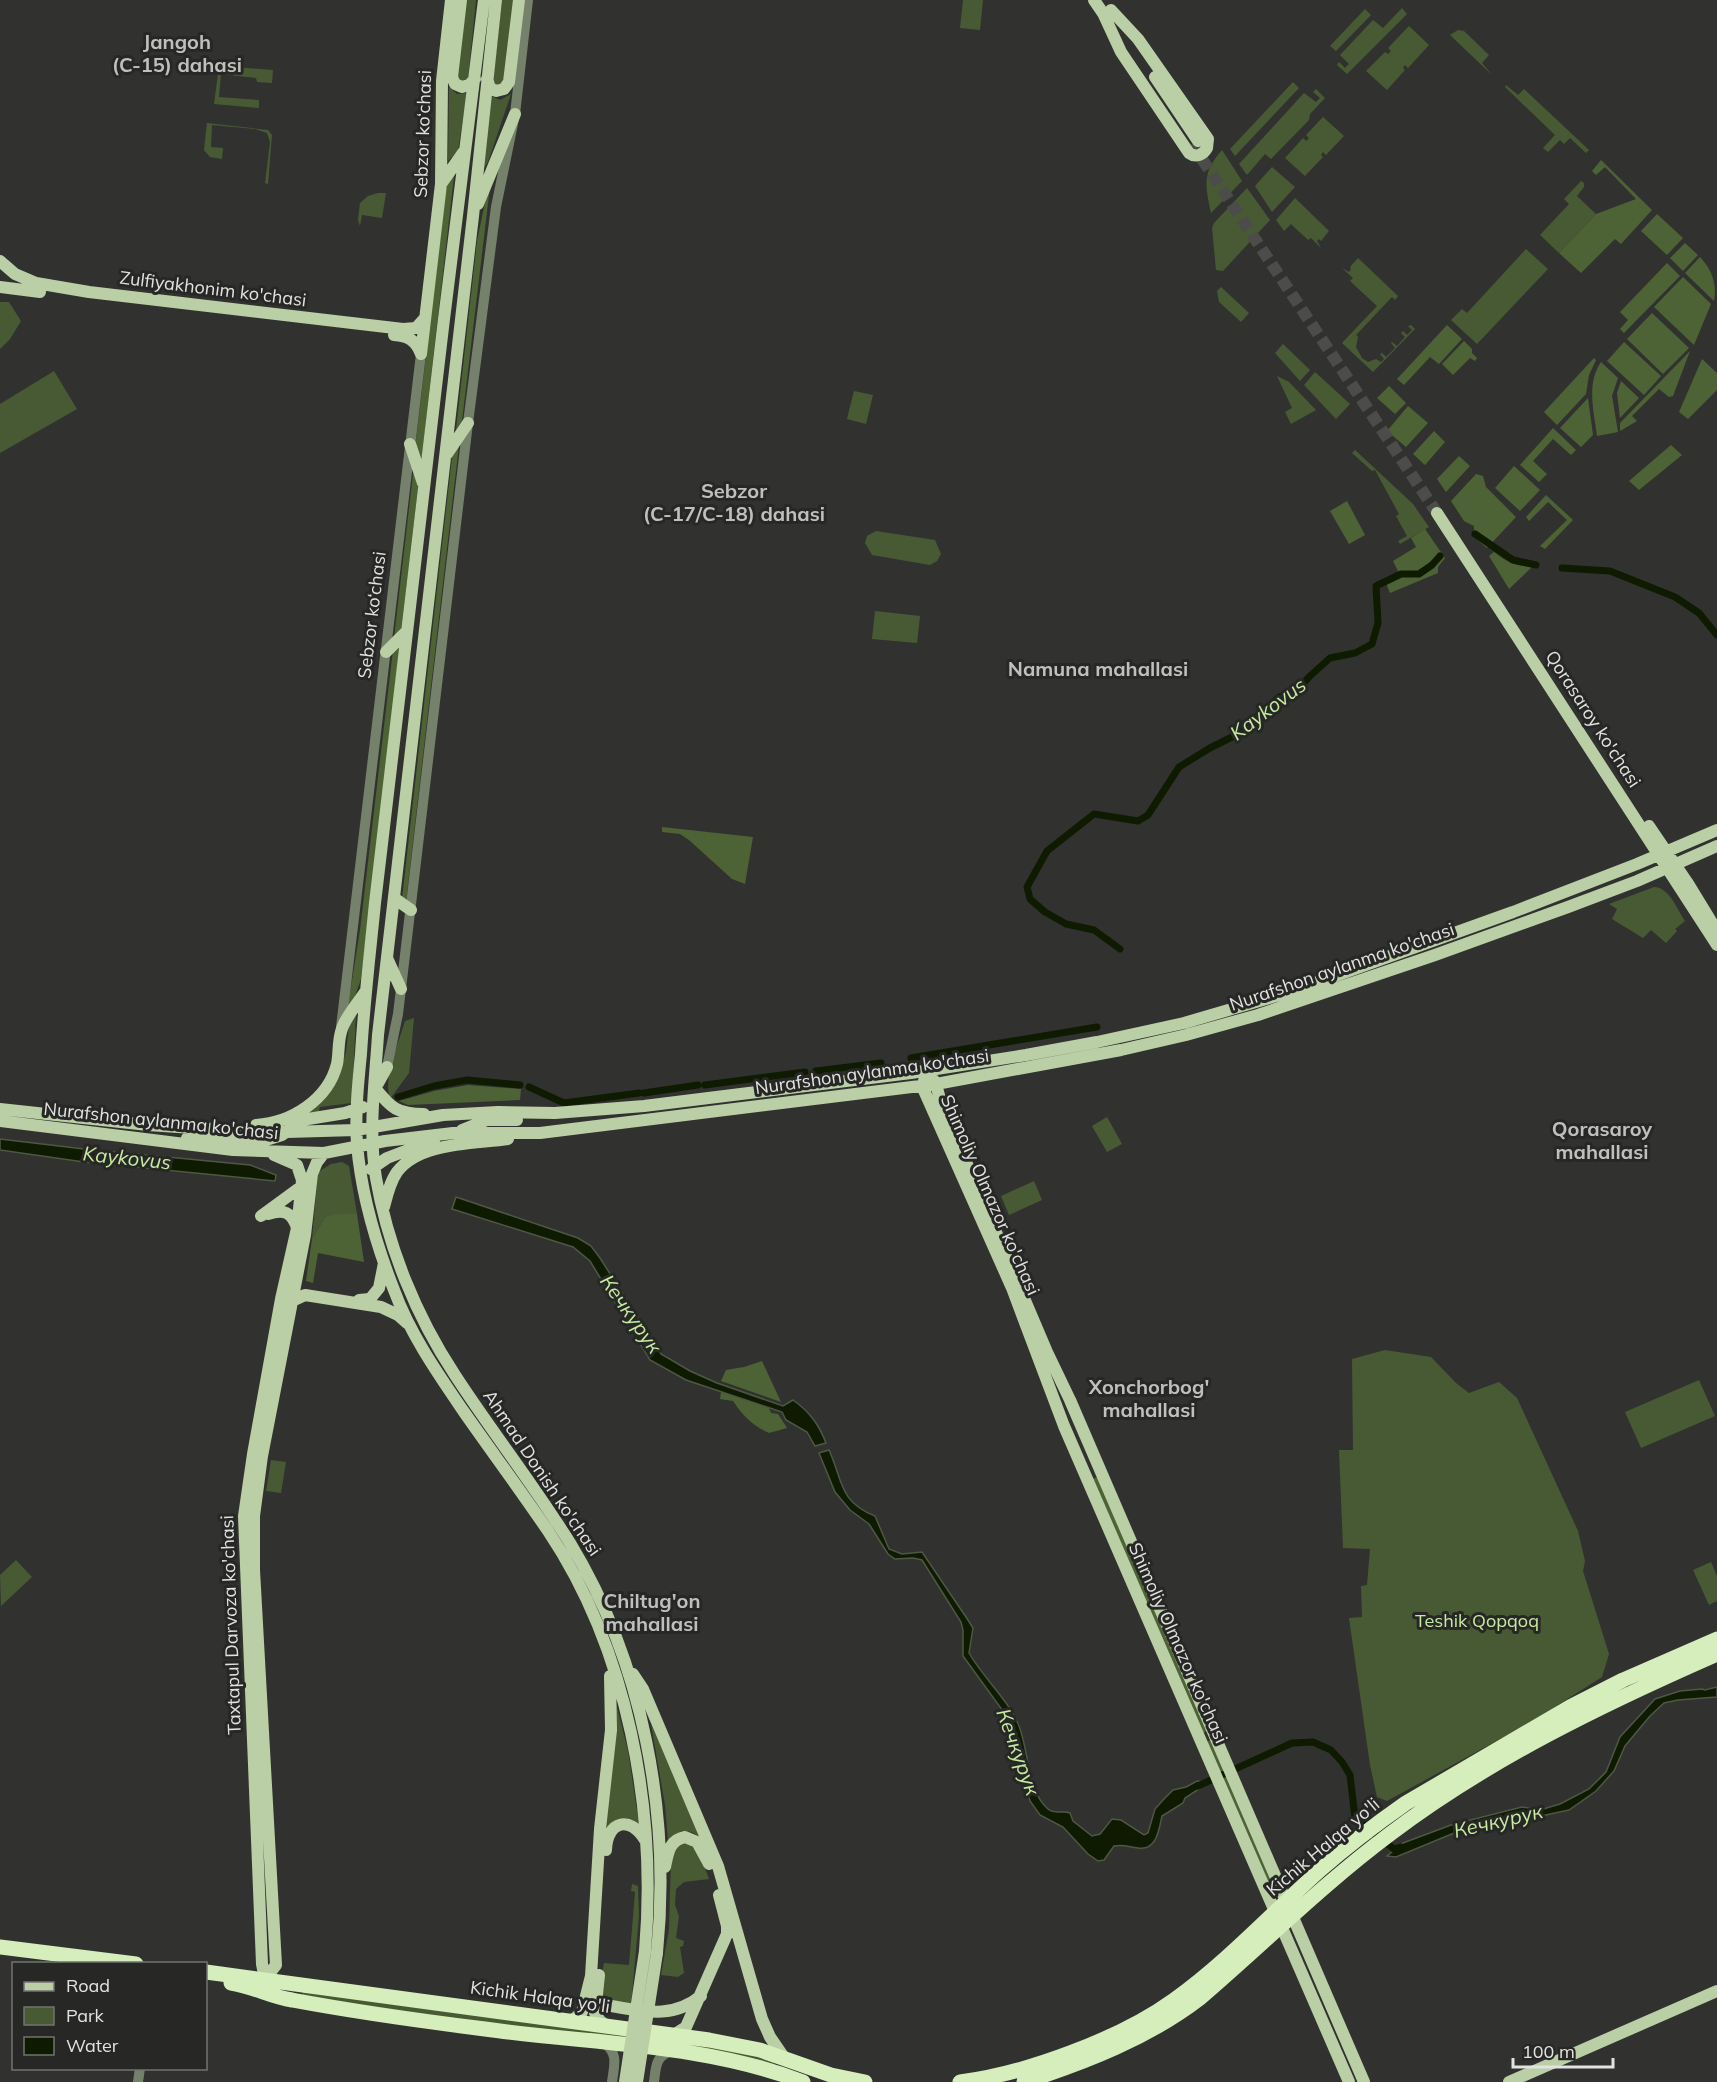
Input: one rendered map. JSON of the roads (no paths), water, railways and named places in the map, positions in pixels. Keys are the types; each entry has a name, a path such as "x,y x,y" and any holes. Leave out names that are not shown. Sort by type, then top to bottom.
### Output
{"highway":[{"name":"Kichik Halqa yo'li","path":"1024,2082 1106,2051 1170,2020 1200,1998 1288,1921 1367,1842 1380,1822 1422,1793 1570,1707 1623,1680 1717,1639"},
{"name":"Kichik Halqa yo'li","path":"960,2082 991,2077 1032,2066 1104,2038 1145,2018 1190,1988 1321,1869 1367,1842 1390,1833 1467,1781 1580,1718 1717,1654"},
{"path":"0,1947 120,1962"},
{"path":"0,1955 55,1962"},
{"name":"Kichik Halqa yo'li","path":"207,1972 265,1986 288,2000 489,2030 783,2066 865,2082"},
{"name":"Kichik Halqa yo'li","path":"207,1980 675,2034 760,2050 802,2082"}],"main road":[{"name":"Sebzor ko‘chasi","path":"421,354 441,184 442,81 452,0"},
{"path":"461,0 452,77 455,84 462,87 481,79 496,91 504,89 509,82 519,0"},
{"name":"Sebzor ko‘chasi","path":"372,1144 371,1128 379,1093 378,1035 473,216 486,31 484,0"},
{"name":"Sebzor ko‘chasi","path":"486,31 496,0"},
{"path":"1094,0 1106,7 1138,39 1208,139 1207,148 1201,154 1194,156 1189,153 1120,52 1106,7"},
{"path":"1106,7 1195,143"},
{"name":"Sebzor ko‘chasi","path":"357,1147 357,1110 365,991 406,631 466,149 481,79"},
{"path":"473,216 515,114"},
{"path":"441,184 466,149"},
{"path":"0,261 0,275"},
{"name":"Zulfiyakhonim ko'chasi","path":"0,261 15,274 29,281 89,292 403,329 416,328 425,318"},
{"name":"Zulfiyakhonim ko'chasi","path":"0,287 402,336 415,342 421,354"},
{"path":"445,457 468,423"},
{"path":"410,444 424,487"},
{"name":"Qorasaroy ko'chasi","path":"1440,511 1671,867 1717,931"},
{"path":"417,548 435,549"},
{"path":"386,652 406,631"},
{"name":"Nurafshon aylanma ko'chasi","path":"0,1109 193,1128 287,1132 356,1130 443,1115 498,1112 555,1113 644,1106 927,1071 1185,1029 1431,942 1637,864 1717,830"},
{"path":"1637,864 1648,832 1687,842"},
{"name":"Nurafshon aylanma ko'chasi","path":"0,1121 201,1146 265,1152 324,1153 453,1133 540,1133 936,1084 1077,1059 1185,1029 1295,1004 1642,878 1717,846"},
{"path":"1642,878 1658,877 1683,885 1694,857"},
{"name":"Qorasaroy ko'chasi","path":"1683,885 1717,945"},
{"path":"375,903 393,902 411,910"},
{"path":"1431,942 1429,950 1435,955"},
{"path":"387,957 401,989"},
{"path":"341,1031 365,991"},
{"name":"Sebzor ko‘chasi","path":"193,1128 263,1124 285,1119 300,1111 321,1094 332,1077 337,1062 341,1031"},
{"path":"131,1136 266,1140 276,1138 302,1120 357,1110 379,1093 387,1067"},
{"name":"Shimoliy Olmazor ko'chasi","path":"927,1071 936,1084 959,1157"},
{"name":"Shimoliy Olmazor ko'chasi","path":"927,1071 922,1086 959,1157 1234,1780 1349,2082"},
{"path":"379,1093 388,1105 403,1113 443,1115"},
{"path":"362,1178 387,1158 487,1120 545,1120 644,1106"},
{"path":"383,1208 395,1175 407,1161 416,1155 437,1149 540,1133"},
{"name":"Ahmad Donish ko'chasi","path":"372,1144 383,1208 410,1291 428,1330 455,1375 571,1545 604,1610 624,1660 644,1734 656,1804 661,1883 660,1919 651,1952 625,2082"},
{"name":"Ahmad Donish ko'chasi","path":"357,1147 362,1178 384,1262 411,1327 447,1386 550,1535 580,1588 609,1657 632,1738 647,1844 651,1952 637,2082"},
{"path":"265,1152 297,1165 302,1176 302,1186 261,1216 278,1210 285,1211 292,1217 297,1228"},
{"name":"Taxtapul Darvoza ko'chasi","path":"265,1986 261,1953 244,1516 253,1454 293,1273 305,1235 312,1174 324,1153"},
{"name":"Taxtapul Darvoza ko'chasi","path":"265,1986 276,1965 254,1570 254,1516 262,1456 292,1301 300,1291 293,1273 302,1186"},
{"path":"293,1273 306,1290 365,1301 377,1293 384,1262"},
{"name":"Shimoliy Olmazor ko'chasi","path":"1016,1287 1064,1426 1215,1773 1282,1906"},
{"path":"300,1291 381,1307 398,1315 411,1327"},
{"path":"566,2020 574,2019 582,2012 590,1986 600,1829 611,1730 609,1657"},
{"path":"624,1660 643,1689 718,1866 762,2019 783,2066"},
{"path":"643,1689 644,1734"},
{"path":"607,2026 596,2015 595,2001 603,1935 607,1838 615,1827 627,1824 639,1831 647,1844"},
{"path":"661,1883 668,1851 674,1842 685,1837 694,1840 711,1868 727,1930 686,2027 675,2034"},
{"path":"590,1986 595,2001 604,2005 664,2013 684,2007 700,1996 709,1985 730,1938 733,1916"},
{"name":"Shimoliy Olmazor ko'chasi","path":"1288,1921 1364,2082"},
{"path":"1509,2082 1717,1991"},
{"path":"1529,2082 1717,2000"}],"street":[{"path":"387,1067 396,1031 496,207 515,114 528,0"},
{"name":"Sebzor ko‘chasi","path":"341,1031 421,354"},
{"path":"604,2043 613,2050 615,2056 612,2082"},
{"path":"654,2082 658,2060 664,2053 672,2051"}],"water":[{"path":"0,1139 250,1165 276,1175 275,1181 84,1162 0,1150"},
{"path":"456,1197 578,1238 591,1246 661,1354 717,1383 783,1406 793,1400 813,1419 826,1443 815,1446 807,1432 786,1420 782,1412 686,1380 650,1360 590,1261 573,1247 452,1209"},
{"path":"829,1450 848,1497 863,1510 875,1516 889,1549 902,1554 922,1552 973,1628 969,1653 1014,1716 1022,1736 1036,1792 1048,1809 1053,1812 1070,1813 1073,1821 1092,1836 1100,1834 1112,1819 1121,1820 1144,1835 1148,1833 1155,1809 1173,1790 1197,1781 1204,1782 1199,1789 1185,1798 1183,1803 1162,1816 1153,1843 1144,1848 1114,1846 1104,1860 1098,1861 1088,1854 1063,1827 1040,1815 1030,1801 1015,1744 1003,1711 963,1656 961,1622 922,1560 895,1559 888,1554 869,1524 850,1510 835,1492 819,1453"},
{"path":"1717,1687 1717,1697 1664,1703 1625,1746 1614,1771 1596,1791 1569,1810 1541,1816 1520,1815 1505,1822 1459,1831 1396,1857 1387,1856 1403,1843 1451,1825 1522,1807 1540,1810 1560,1804 1589,1789 1606,1772 1620,1737 1655,1699 1680,1691"}],"waterway":[{"name":"Kaykovus","path":"1475,534 1513,560 1536,565"},
{"name":"Kaykovus","path":"1120,949 1094,930 1066,924 1045,912 1030,899 1027,887 1047,851 1094,814 1138,821 1148,815 1179,767 1238,734 1279,697 1295,692 1330,658 1355,653 1372,644 1378,623 1376,586 1401,574 1419,574 1440,556"},
{"name":"Kaykovus","path":"1562,568 1610,571 1675,597 1699,613 1717,635"},
{"name":"Kaykovus","path":"911,1058 1097,1027"},
{"name":"Kaykovus","path":"816,1071 881,1063"},
{"name":"Kaykovus","path":"705,1085 805,1072"},
{"name":"Kaykovus","path":"398,1097 434,1086 467,1080 520,1085"},
{"name":"Kaykovus","path":"644,1093 698,1085"},
{"name":"Kaykovus","path":"529,1087 564,1103 639,1093"},
{"name":"Кечкурук","path":"1198,1786 1292,1743 1313,1742 1331,1750 1350,1775 1355,1818 1394,1849 1401,1847"}],"tunnel":[{"path":"1192,144 1437,513"}],"district":[{"name":"Jangoh (C-15) dahasi","path":"177,54"},
{"name":"Sebzor (C-17/C-18) dahasi","path":"734,502"},
{"name":"Namuna mahallasi","path":"1098,669"},
{"name":"Qorasaroy mahallasi","path":"1602,1140"},
{"name":"Xonchorbog' mahallasi","path":"1149,1398"},
{"name":"Chiltug'on mahallasi","path":"652,1612"}],"park label":[{"name":"Teshik Qopqoq","path":"1477,1621"}]}
